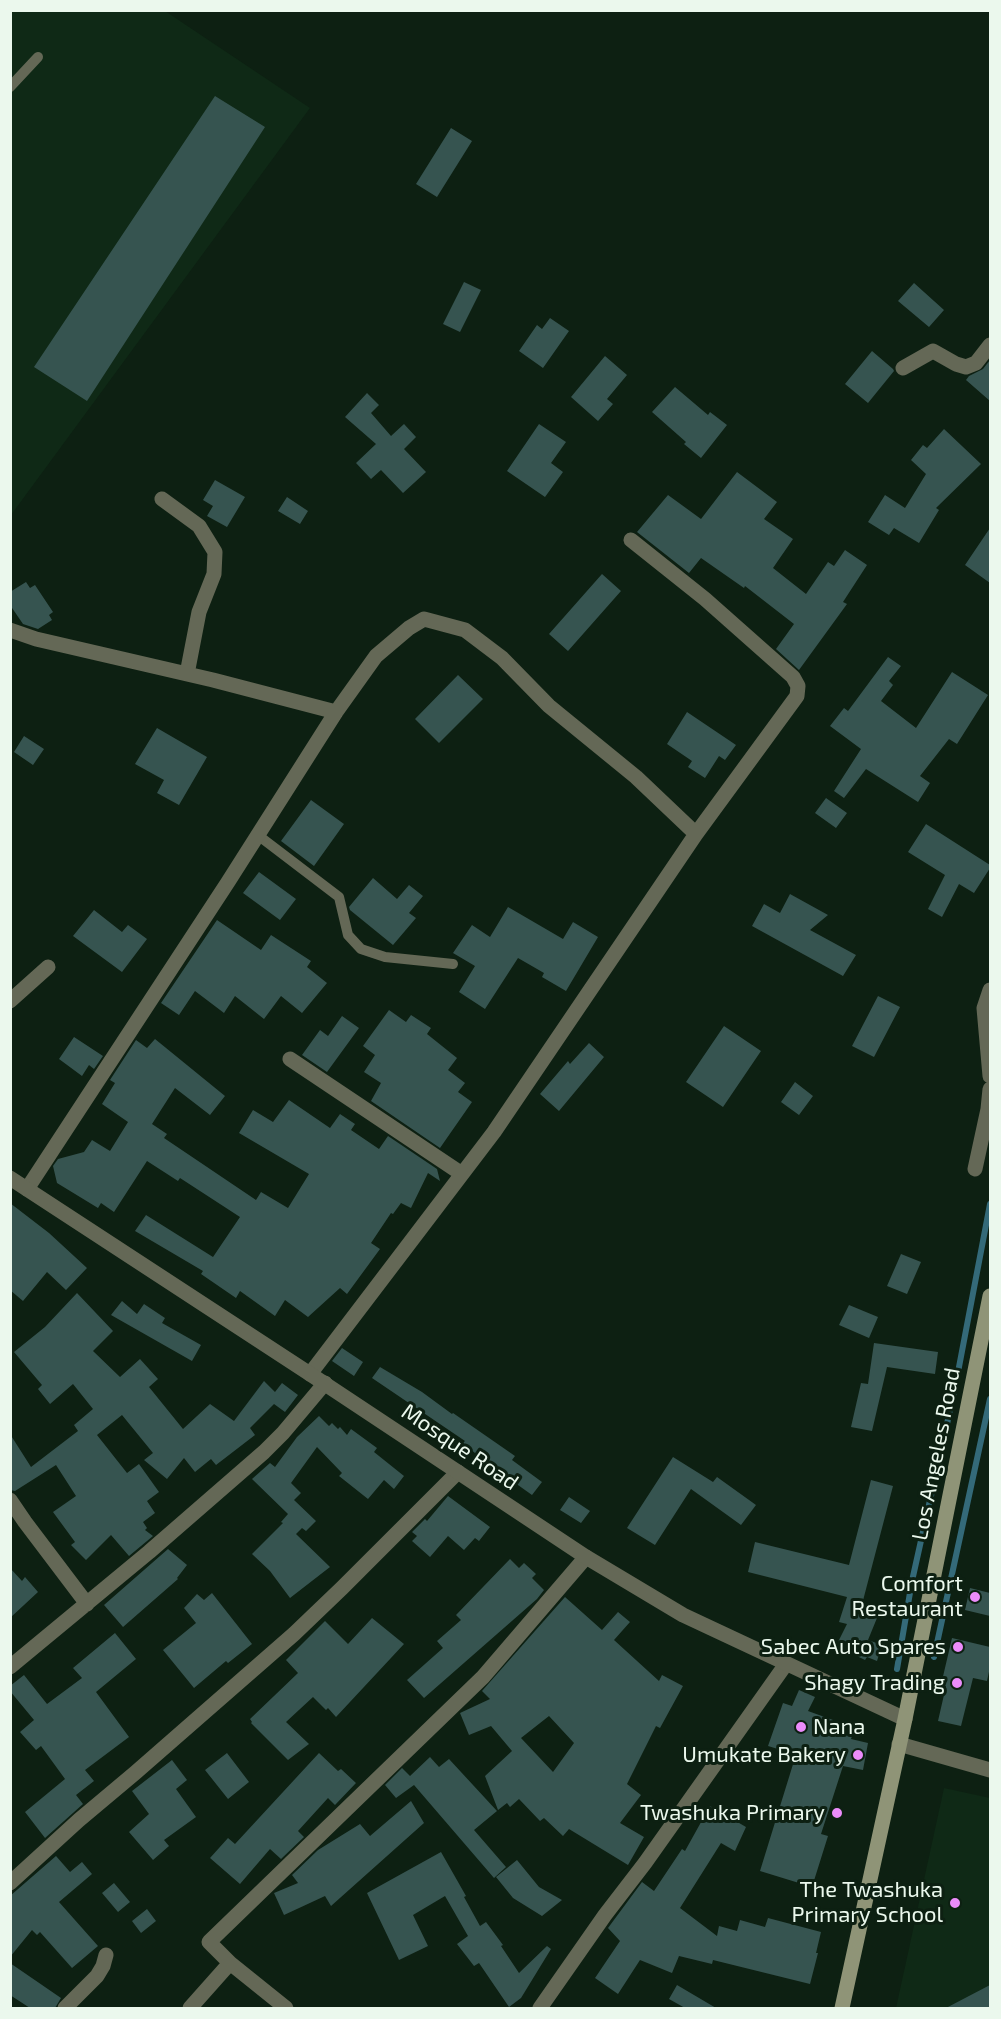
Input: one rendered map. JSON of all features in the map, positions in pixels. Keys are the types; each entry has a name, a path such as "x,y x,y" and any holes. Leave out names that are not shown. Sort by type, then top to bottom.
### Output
{"main road":[{"name":"Los Angeles Road","path":"842,2008 905,1719 990,1296"}],"street":[{"path":"903,368 933,351 966,367 976,363 990,345"},
{"path":"162,499 199,526 215,552 214,574 199,612 187,674"},
{"path":"310,1374 494,1132 696,834 796,696 798,686 793,677 705,599 631,540"},
{"path":"27,1189 259,836 336,712 376,656 409,628 424,619 465,630 502,658 549,706 636,777 696,834"},
{"path":"10,630 36,639 336,712"},
{"path":"10,1001 48,967"},
{"path":"990,990 984,1008 990,1076"},
{"path":"290,1059 462,1174"},
{"path":"975,1169 990,1089"},
{"name":"Mosque Road","path":"10,1178 325,1383 586,1557 683,1615 905,1719"},
{"path":"10,1667 264,1452 325,1383"},
{"path":"10,1883 79,1820 285,1642 458,1472"},
{"path":"10,1500 87,1604"},
{"path":"286,2008 230,1963 208,1942 483,1677 586,1557"},
{"path":"540,2008 786,1664"},
{"path":"899,1744 990,1770"},
{"path":"65,2008 97,1976 106,1955"},
{"path":"190,2008 230,1963"}],"lane":[{"path":"10,87 38,57"},
{"path":"259,836 339,897 348,935 361,949 386,957 453,964"}],"shaded area":[{"path":"11,11 165,11 310,108 11,515"},
{"name":"The Twashuka Primary School","path":"944,1788 990,1798 990,2008 896,2008"}],"building":[{"path":"215,96 265,127 87,401 34,367"},
{"path":"451,128 472,141 437,197 416,184"},
{"path":"464,282 481,290 460,332 443,324"},
{"path":"914,283 944,310 929,327 898,301"},
{"path":"550,318 569,331 543,368 519,351 537,325 542,329"},
{"path":"872,351 894,371 868,403 845,384"},
{"path":"605,356 627,375 607,399 613,404 598,421 571,397"},
{"path":"990,360 990,401 966,380 983,369"},
{"path":"675,387 708,415 710,412 727,425 701,458 652,412"},
{"path":"367,393 379,405 371,413 391,436 404,424 416,437 404,449 426,472 403,493 381,470 371,479 356,463 376,444 345,417"},
{"path":"539,424 566,442 551,463 563,472 545,497 507,471"},
{"path":"944,429 981,464 936,508 939,510 919,543 894,528 889,535 868,522 885,495 905,508 926,474 911,460 923,445 927,448"},
{"path":"737,472 777,502 764,519 793,539 773,568 806,594 828,562 834,566 845,550 867,565 843,602 847,604 799,670 776,649 794,624 745,586 744,588 701,558 689,573 637,532 668,495 701,519"},
{"path":"215,480 245,497 227,527 207,516 213,506 203,500"},
{"path":"287,497 308,511 300,524 278,511"},
{"path":"990,528 990,583 965,565"},
{"path":"602,574 621,591 568,651 549,634"},
{"path":"26,582 30,588 35,585 53,612 49,615 52,620 38,629 23,624 10,605 10,592"},
{"path":"888,657 901,666 889,681 893,685 881,701 916,728 952,672 988,695 957,744 949,739 920,776 930,783 918,802 866,769 844,798 834,791 861,749 830,726 844,708 848,711"},
{"path":"458,675 483,699 439,743 415,719"},
{"path":"687,712 736,745 725,760 719,756 705,778 688,767 692,761 667,744"},
{"path":"157,728 207,757 179,805 157,793 164,780 135,764"},
{"path":"24,736 44,749 33,765 14,752"},
{"path":"826,798 847,813 836,828 815,813"},
{"path":"311,800 344,824 314,866 281,841"},
{"path":"926,824 990,865 974,893 959,884 942,917 928,909 945,875 908,852"},
{"path":"259,872 296,899 280,920 243,893"},
{"path":"373,878 397,899 409,885 423,896 409,913 416,918 393,945 349,907"},
{"path":"790,894 828,915 810,930 856,955 843,976 752,926 764,904 780,913"},
{"path":"508,907 563,939 573,922 598,937 566,991 542,977 544,973 518,958 485,1009 459,992 475,966 453,953 472,925 490,937"},
{"path":"94,910 122,932 128,925 147,939 122,972 73,936"},
{"path":"217,920 261,950 271,935 311,961 307,967 327,983 302,1013 281,996 264,1019 235,996 224,1013 195,991 179,1015 161,1003"},
{"path":"878,996 900,1007 874,1057 852,1046"},
{"path":"389,1010 406,1022 411,1015 431,1028 427,1034 457,1058 448,1070 465,1083 458,1092 472,1102 440,1148 371,1101 381,1083 364,1072 375,1055 363,1046"},
{"path":"342,1016 359,1028 327,1072 302,1055 320,1030 328,1036"},
{"path":"724,1026 761,1051 723,1107 686,1082"},
{"path":"74,1037 103,1056 94,1069 89,1065 82,1076 59,1059"},
{"path":"155,1039 225,1096 210,1115 175,1088 152,1124 167,1134 164,1138 256,1200 261,1192 288,1208 309,1174 239,1133 253,1110 273,1122 289,1100 330,1128 340,1114 355,1124 351,1130 379,1149 388,1136 437,1169 440,1181 428,1173 411,1208 401,1203 393,1214 391,1213 371,1243 380,1249 347,1294 340,1288 308,1317 285,1300 275,1316 240,1291 236,1298 201,1274 203,1271 135,1231 146,1215 213,1257 240,1217 180,1178 178,1181 147,1161 114,1212 101,1203 98,1208 57,1183 53,1166 58,1159 84,1152 92,1140 110,1151 128,1122 102,1104 115,1083 110,1080 136,1040 147,1048"},
{"path":"589,1043 604,1057 559,1111 540,1094 568,1061 570,1064"},
{"path":"795,1082 813,1096 799,1115 781,1102"},
{"path":"10,1203 49,1233 87,1268 66,1290 47,1272 23,1301 10,1290"},
{"path":"901,1254 921,1262 907,1294 887,1286"},
{"path":"77,1293 113,1331 93,1351 120,1377 140,1359 158,1379 149,1387 183,1429 210,1404 234,1421 264,1381 275,1392 282,1383 298,1395 285,1412 274,1404 250,1428 255,1435 216,1465 211,1459 195,1472 184,1458 167,1479 144,1460 153,1453 122,1415 97,1435 127,1473 139,1464 159,1492 147,1501 155,1513 143,1522 147,1528 145,1530 153,1536 129,1556 111,1535 86,1560 71,1545 75,1542 53,1512 76,1496 56,1465 15,1491 10,1490 10,1434 31,1467 78,1431 74,1425 93,1409 73,1384 50,1404 38,1389 42,1385 14,1352 45,1327"},
{"path":"122,1301 137,1314 144,1304 165,1318 162,1323 201,1345 192,1361 111,1315"},
{"path":"849,1305 878,1317 869,1338 839,1325"},
{"path":"874,1343 938,1352 935,1374 887,1367 872,1431 851,1427 861,1383 868,1384"},
{"path":"342,1348 363,1362 354,1376 332,1361"},
{"path":"380,1367 422,1392 515,1456 512,1460 542,1482 532,1495 487,1463 463,1443 465,1441 372,1378"},
{"path":"319,1416 329,1426 332,1423 338,1429 340,1427 347,1435 351,1429 377,1448 374,1452 404,1476 394,1489 384,1480 368,1499 339,1476 342,1473 317,1447 291,1483 301,1493 294,1500 316,1521 306,1531 302,1528 296,1534 330,1567 290,1598 270,1571 252,1554 283,1523 281,1522 288,1514 252,1479 270,1463 275,1467 297,1437"},
{"path":"673,1457 713,1482 717,1477 756,1505 741,1525 691,1489 655,1545 627,1528"},
{"path":"871,1480 893,1486 860,1612 877,1618 868,1640 882,1645 877,1661 867,1657 865,1660 836,1646 847,1624 839,1622 847,1597 748,1572 755,1542 849,1565"},
{"path":"448,1496 490,1527 479,1541 475,1538 464,1550 448,1536 430,1557 412,1541 417,1536 412,1532 425,1519 427,1521"},
{"path":"569,1497 590,1511 581,1523 560,1510"},
{"path":"168,1549 187,1565 178,1579 123,1627 104,1605"},
{"path":"510,1559 519,1568 524,1563 536,1574 532,1578 544,1590 537,1599 424,1698 407,1680 443,1648 437,1641 461,1620 456,1615"},
{"path":"10,1568 22,1581 25,1577 38,1592 10,1618"},
{"path":"970,1588 990,1593 990,1616 965,1610"},
{"path":"212,1593 252,1644 228,1663 226,1661 194,1688 163,1650 196,1623 184,1608 197,1594 204,1600"},
{"path":"565,1597 602,1630 618,1612 630,1622 614,1640 659,1681 662,1675 683,1686 660,1728 656,1726 627,1784 641,1795 620,1823 644,1837 628,1865 569,1829 563,1836 544,1818 540,1821 519,1799 510,1807 507,1803 498,1810 485,1776 512,1751 491,1726 469,1735 460,1713 490,1699 482,1691","holes":["549,1716 574,1743 553,1772 521,1738"]},
{"path":"372,1618 404,1644 336,1717 313,1697 286,1722 309,1744 288,1760 251,1723 250,1719 298,1673 286,1660 325,1621 348,1644"},
{"path":"115,1633 136,1659 96,1692 129,1737 85,1770 94,1781 76,1795 83,1804 45,1838 25,1812 65,1779 41,1746 36,1750 20,1732 34,1720 10,1691 10,1686 24,1675 47,1704 82,1678 73,1668"},
{"name":"Shagy Trading","path":"952,1638 990,1647 987,1681 973,1678 961,1726 938,1721 946,1686 941,1685"},
{"path":"799,1690 815,1697 808,1711 855,1728 851,1739 868,1743 863,1770 843,1766 821,1834 828,1836 812,1887 760,1871 794,1761 789,1759 791,1753 768,1746 783,1703 792,1706"},
{"path":"227,1753 249,1782 228,1799 205,1770"},
{"path":"319,1753 338,1771 341,1769 356,1783 335,1805 328,1798 298,1831 304,1837 281,1859 270,1849 240,1884 210,1858 228,1838 235,1844"},
{"path":"430,1757 439,1767 449,1759 497,1811 474,1830 506,1867 494,1878 414,1785 396,1798 385,1785 402,1768 410,1776"},
{"path":"172,1760 187,1780 176,1789 196,1817 164,1840 169,1846 153,1860 129,1832 149,1814 132,1791"},
{"path":"411,1801 424,1823 331,1906 325,1896 284,1915 274,1893 298,1883 292,1875 318,1850 360,1824 370,1836"},
{"path":"710,1806 746,1827 735,1851 721,1843 680,1908 717,1936 719,1926 737,1931 740,1920 765,1927 768,1918 821,1932 810,1984 713,1960 712,1964 679,1956 672,1973 640,1960 618,1994 595,1978 620,1941 608,1928 642,1882 654,1891 682,1849 685,1851"},
{"path":"441,1852 480,1926 486,1922 519,1973 547,1946 551,1949 521,1998 509,2007 479,1963 474,1966 457,1944 468,1936 445,1896 413,1915 428,1946 399,1960 367,1893"},
{"path":"56,1856 70,1872 82,1862 92,1874 59,1902 98,1946 72,1968 40,1932 37,1935 32,1930 10,1957 10,1896"},
{"path":"517,1860 539,1887 562,1900 542,1916 513,1898 496,1877"},
{"path":"114,1883 130,1902 118,1912 102,1893"},
{"path":"147,1909 156,1921 141,1933 132,1921"},
{"path":"10,1963 61,1998 55,2008 30,2008 10,1995"},
{"path":"677,1985 716,2008 685,2008 669,1999"},
{"path":"990,1985 990,2008 946,2008"}],"waterway":[{"path":"897,1669 912,1581 955,1388 990,1204"},
{"path":"934,1657 990,1399"}],"place":[{"name":"Comfort Restaurant","path":"975,1597"},
{"name":"Sabec Auto Spares","path":"958,1647"},
{"name":"Shagy Trading","path":"957,1683"},
{"name":"Nana","path":"801,1727"},
{"name":"Umukate Bakery","path":"858,1755"},
{"name":"Twashuka Primary","path":"837,1813"},
{"name":"The Twashuka Primary School","path":"955,1903"}]}
